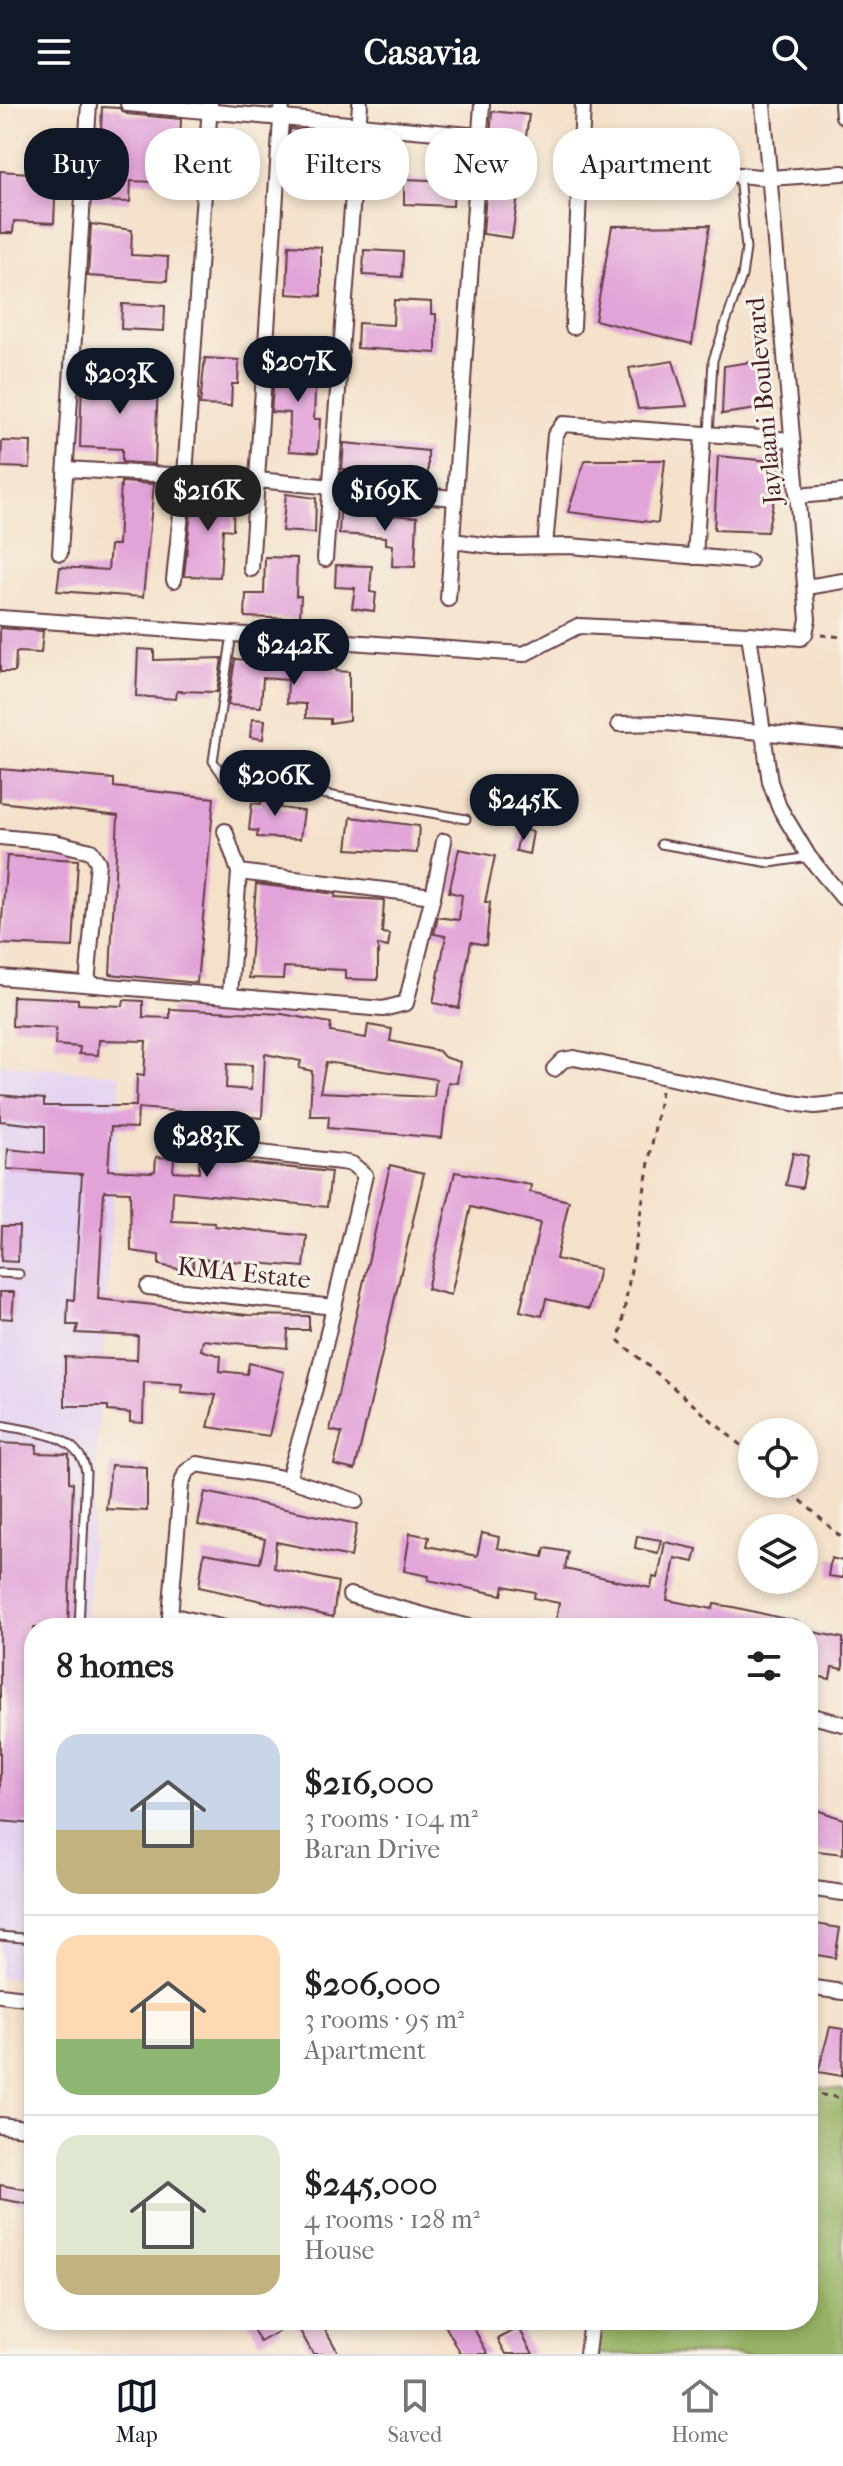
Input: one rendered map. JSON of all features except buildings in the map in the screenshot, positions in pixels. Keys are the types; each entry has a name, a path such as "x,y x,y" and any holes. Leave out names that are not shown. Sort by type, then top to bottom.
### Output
{"street":[{"path":"60,553 89,104"},
{"path":"128,104 282,111 359,125 425,131"},
{"path":"325,559 360,104"},
{"path":"480,128 482,104"},
{"path":"582,128 583,104"},
{"name":"Jaylaani Boulevard","path":"763,104 807,587 805,634"},
{"path":"842,104 843,116"},
{"path":"174,580 185,476 210,108"},
{"path":"251,569 282,111"},
{"path":"740,175 769,178 843,173"},
{"path":"448,599 475,200"},
{"path":"573,327 579,200"},
{"path":"545,546 555,435 559,426 613,426 792,440"},
{"path":"695,557 706,434"},
{"path":"66,469 257,480 454,498"},
{"path":"797,496 843,492"},
{"path":"453,541 499,547 545,546 749,561"},
{"path":"807,587 843,581"},
{"path":"0,618 524,654 536,650 562,631 578,626 793,639 805,634"},
{"path":"749,634 770,782 779,807 809,857 843,898"},
{"path":"619,724 666,723 843,740"},
{"path":"225,831 239,872 230,995"},
{"path":"0,837 54,842 91,851 98,862 87,984"},
{"path":"0,977 397,1008 406,1003 415,980 444,841"},
{"path":"239,872 433,896"},
{"path":"554,1069 563,1060 574,1058 792,1103 815,1106 843,1103"},
{"name":"KMA Estate","path":"171,1143 341,1162 361,1169 365,1175 288,1479"},
{"name":"KMA Estate","path":"148,1287 334,1307"},
{"path":"169,1618 181,1485 186,1472 197,1464 288,1479 356,1501"},
{"path":"350,1595 422,1618"},
{"path":"818,1718 843,1724"},
{"path":"818,1889 843,1893"},
{"path":"818,1988 843,1992"},
{"path":"0,1995 24,1998"},
{"path":"0,2125 24,2128"},
{"path":"587,2354 590,2330"}],"lane":[{"path":"706,434 713,360 742,276 746,249 740,186"},
{"path":"232,634 213,761 224,777 466,819"},
{"path":"661,844 770,863 809,857"},
{"path":"0,1273 19,1274"},
{"path":"0,1425 70,1443 84,1456 86,1472 79,1618"},
{"path":"0,1936 24,1938"}],"path":[{"path":"805,634 843,637"},
{"path":"663,1076 619,1341 738,1443"},
{"path":"798,1498 843,1539"},
{"path":"818,2094 843,2098"}],"shaded area":[{"path":"0,1064 121,1075 87,1618 24,1618 24,1979 0,1977"}],"green space":[{"path":"818,2087 843,2090 843,2354 594,2354 597,2330 818,2330"}]}
